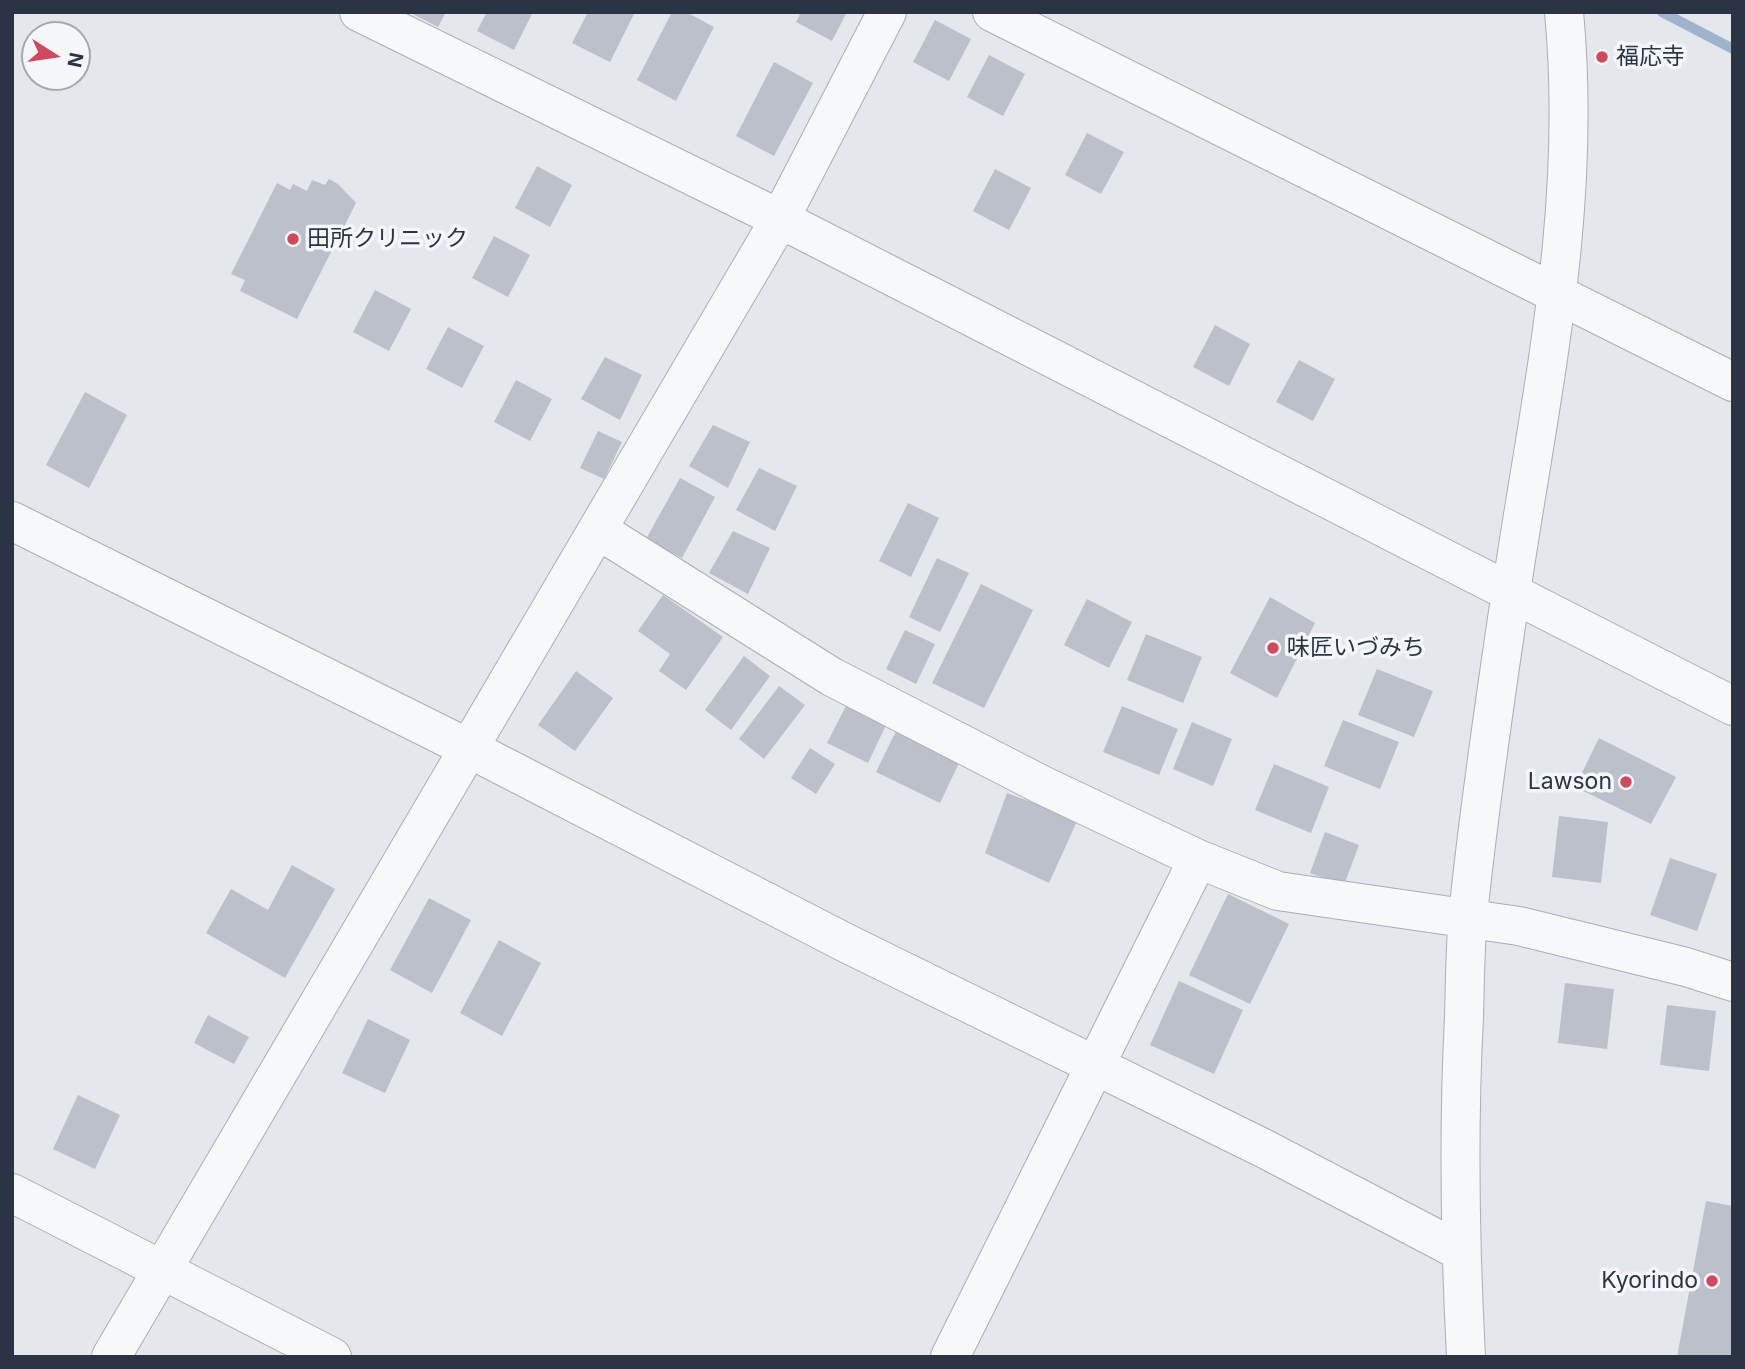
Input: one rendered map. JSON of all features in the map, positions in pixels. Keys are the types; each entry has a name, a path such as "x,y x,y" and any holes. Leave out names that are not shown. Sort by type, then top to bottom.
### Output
{"street":[{"path":"359,12 780,219 1733,706"},
{"path":"111,1357 780,219 887,12"},
{"path":"992,12 1733,382"},
{"path":"1466,1357 1460,1251 1460,1103 1468,918 1511,594 1558,296 1569,187 1568,59 1563,12"},
{"path":"12,521 470,749 846,943 1097,1065 1460,1251"},
{"path":"598,530 832,677 1042,785 1198,859 1278,891 1519,926 1686,967 1733,982"},
{"path":"950,1357 1198,859"},
{"path":"12,1193 332,1357"}],"building":[{"path":"409,12 446,12 438,27"},
{"path":"487,12 533,12 514,50 477,31"},
{"path":"588,12 635,12 610,62 572,43"},
{"path":"672,12 686,12 714,27 676,101 637,80"},
{"path":"801,12 847,12 832,41 796,22"},
{"path":"935,20 971,39 949,81 913,62"},
{"path":"989,55 1025,74 1003,116 967,97"},
{"path":"774,62 813,83 774,156 736,136"},
{"path":"1087,133 1124,152 1101,194 1065,175"},
{"path":"537,166 572,185 550,227 515,208"},
{"path":"995,169 1031,188 1009,230 973,211"},
{"name":"田所クリニック","path":"329,179 338,184 356,203 297,319 240,291 245,280 231,274 277,183 290,190 293,184 307,191 312,180 325,185"},
{"path":"494,236 530,255 508,297 472,278"},
{"path":"375,290 411,309 389,351 353,332"},
{"path":"1215,325 1250,344 1229,386 1193,367"},
{"path":"448,327 484,346 462,388 426,369"},
{"path":"605,357 642,375 620,420 581,399"},
{"path":"1299,360 1335,379 1313,421 1276,402"},
{"path":"516,380 552,399 530,441 494,422"},
{"path":"85,392 127,415 89,488 46,465"},
{"path":"713,425 750,442 728,488 689,466"},
{"path":"598,431 622,442 604,479 580,468"},
{"path":"759,468 797,486 775,531 736,510"},
{"path":"680,478 715,497 682,558 646,539"},
{"path":"908,503 939,518 911,577 879,561"},
{"path":"733,531 770,548 748,594 709,573"},
{"path":"937,558 969,573 940,632 909,617"},
{"path":"981,584 1033,610 984,708 932,683"},
{"path":"663,595 723,637 686,690 659,671 670,654 638,631"},
{"name":"味匠いづみち","path":"1270,597 1315,623 1277,698 1230,673"},
{"path":"1087,599 1132,622 1109,668 1064,645"},
{"path":"905,630 935,644 916,684 886,669"},
{"path":"1146,634 1202,657 1183,703 1127,680"},
{"path":"744,656 770,676 731,730 705,710"},
{"path":"1377,669 1433,691 1414,737 1358,715"},
{"path":"576,671 613,698 575,751 538,725"},
{"path":"779,686 805,705 764,759 739,739"},
{"path":"848,702 888,721 868,763 827,743"},
{"path":"1122,706 1178,729 1159,775 1103,752"},
{"path":"1343,720 1399,742 1380,789 1324,766"},
{"path":"1192,722 1232,739 1213,786 1173,769"},
{"path":"896,731 960,761 940,803 876,772"},
{"name":"Lawson","path":"1599,738 1676,777 1651,824 1575,787"},
{"path":"810,748 835,764 816,794 791,778"},
{"path":"1274,764 1329,787 1311,833 1255,810"},
{"path":"1007,793 1078,819 1049,883 985,853"},
{"path":"1559,816 1608,822 1601,883 1552,877"},
{"path":"1325,832 1359,845 1344,885 1310,873"},
{"path":"1670,858 1717,874 1697,931 1650,915"},
{"path":"292,865 335,889 285,978 206,933 231,889 268,910"},
{"path":"1228,894 1289,924 1250,1004 1189,975"},
{"path":"429,898 471,920 432,993 390,970"},
{"path":"499,940 541,963 502,1036 460,1013"},
{"path":"1179,981 1243,1010 1214,1074 1150,1045"},
{"path":"1565,983 1614,989 1607,1049 1558,1043"},
{"path":"1667,1005 1716,1011 1709,1071 1660,1065"},
{"path":"208,1015 249,1037 234,1064 194,1043"},
{"path":"368,1019 410,1040 385,1093 342,1073"},
{"path":"78,1095 120,1115 95,1169 53,1149"},
{"name":"Kyorindo","path":"1706,1201 1733,1206 1733,1357 1677,1357"}],"waterway":[{"path":"1662,12 1733,49"}],"place":[{"name":"福応寺","path":"1602,57"},
{"name":"田所クリニック","path":"293,239"},
{"name":"味匠いづみち","path":"1273,648"},
{"name":"Lawson","path":"1626,782"},
{"name":"Kyorindo","path":"1712,1281"}]}
